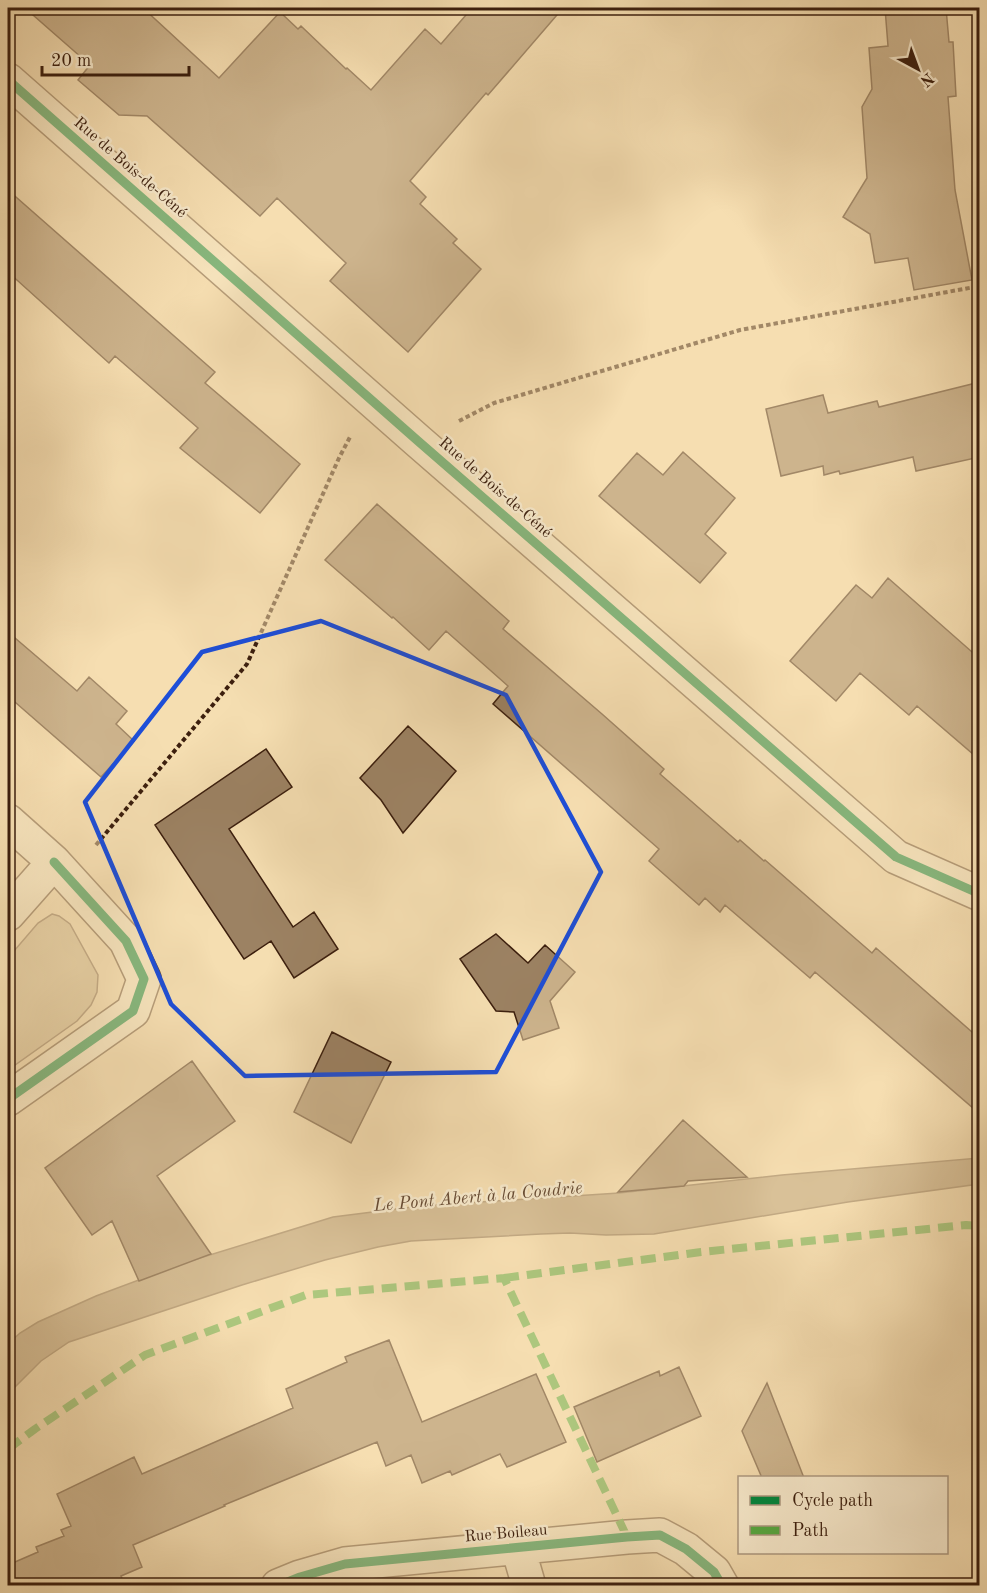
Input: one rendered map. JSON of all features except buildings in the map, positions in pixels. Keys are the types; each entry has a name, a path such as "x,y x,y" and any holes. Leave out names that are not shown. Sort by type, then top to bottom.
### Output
{"street":[{"name":"Rue de Bois-de-Céné","path":"8,80 896,857 980,894"},
{"path":"8,821 54,862 126,941 144,979 133,1011 8,1099"},
{"path":"8,914 54,862"},
{"name":"Rue Boileau","path":"278,1586 345,1564 660,1535 686,1549 714,1572 722,1586"},
{"path":"518,1548 529,1586"}],"path":[{"path":"418,441 495,403 740,330 980,286"},
{"path":"54,862 88,855 247,664 339,458 370,399"}],"highlighted area":[{"path":"321,621 506,695 601,872 496,1072 245,1076 171,1004 85,802 202,652"}],"shaded area":[{"path":"52,914 70,924 98,975 97,992 91,1005 77,1021 8,1070 8,958 38,923"},
{"path":"979,1158 979,1184 848,1202 654,1234 541,1234 411,1241 378,1247 242,1285 69,1342 41,1361 8,1394 8,1344 38,1322 96,1296 187,1262 333,1217 420,1206 619,1193 782,1175"}],"marked path":[{"path":"504,1278 701,1252 966,1225 980,1226"},
{"path":"8,1449 145,1355 306,1295 504,1278 627,1537"}],"cycle path":[{"path":"8,80 896,857 980,894"},
{"path":"8,1099 133,1011 144,979 126,941 54,862"},
{"path":"278,1586 345,1564 660,1535 686,1549 714,1572 722,1586"}],"water label":[{"name":"Le Pont Abert à la Coudrie","path":"478,1197"}]}
